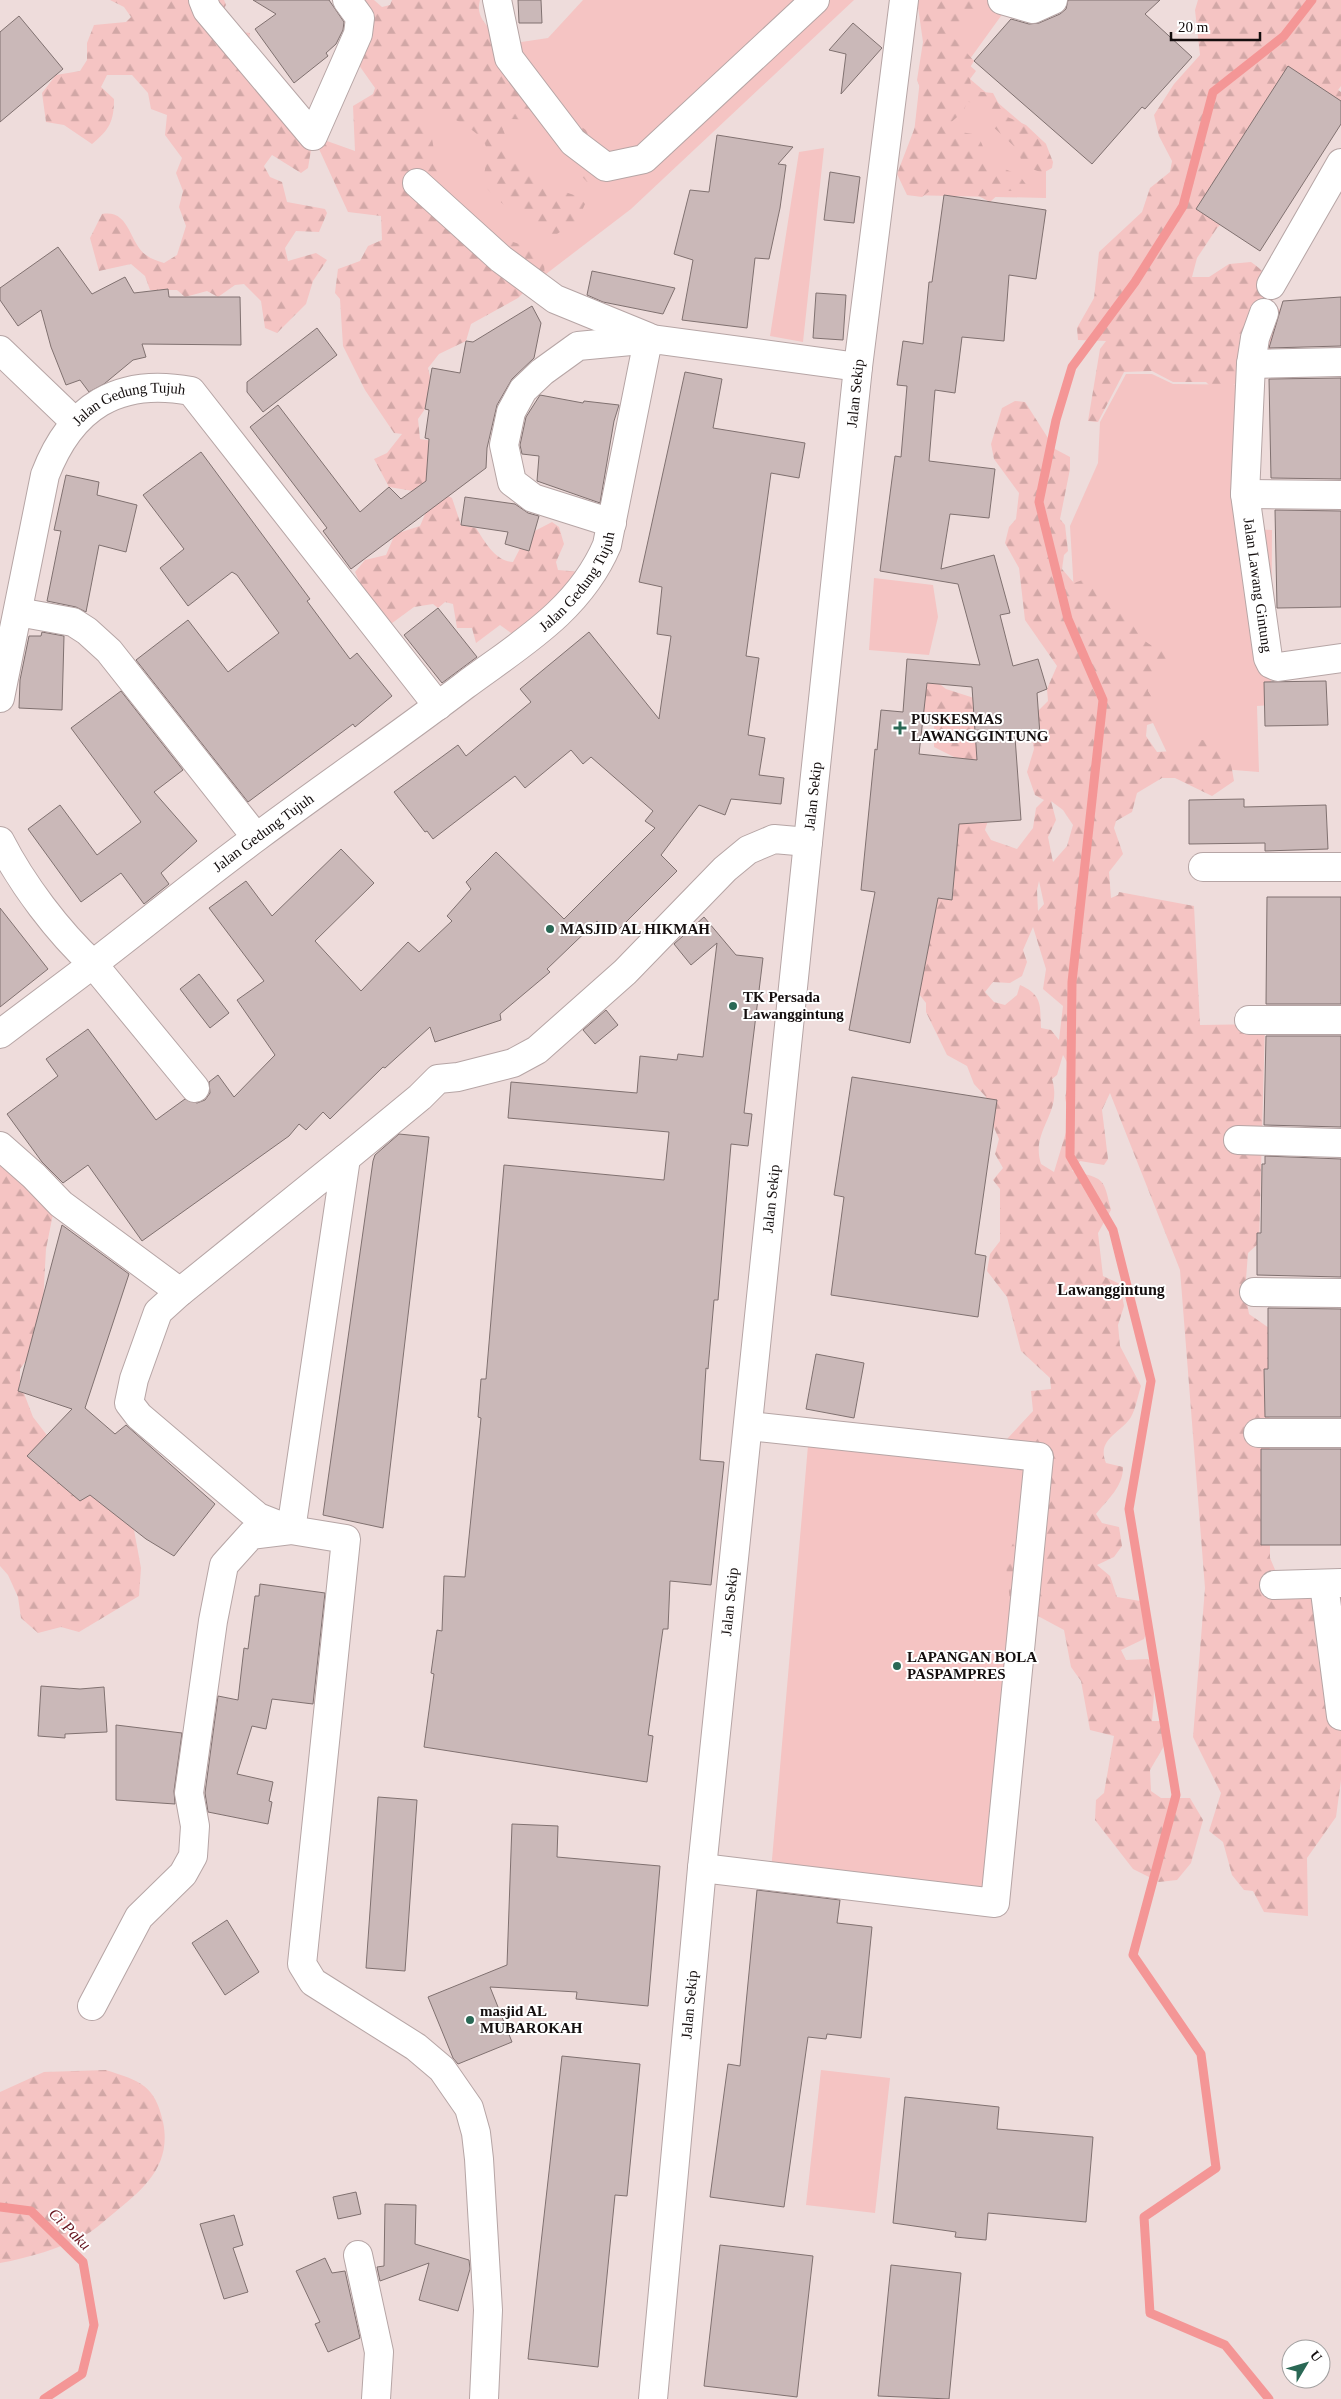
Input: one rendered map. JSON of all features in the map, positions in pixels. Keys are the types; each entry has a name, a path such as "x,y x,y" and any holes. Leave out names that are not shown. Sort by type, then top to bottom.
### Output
{"street":[{"path":"203,0 207,10 313,136 358,34 360,18 348,0"},
{"path":"497,0 509,58 572,142 606,167 644,158 815,0"},
{"name":"Jalan Sekip","path":"653,2399 702,1868 808,842 858,367 904,0"},
{"path":"1002,0 1033,9 1053,0"},
{"path":"1271,285 1341,163"},
{"path":"417,182 501,258 555,299 652,339"},
{"name":"Jalan Lawang Gintung","path":"1264,312 1255,338 1251,364 1245,494 1268,658 1271,664 1278,667 1341,658"},
{"name":"Jalan Gedung Tujuh","path":"612,523 534,498 512,482 504,445 511,412 523,390 542,372 578,346 652,339 858,367"},
{"name":"Jalan Gedung Tujuh","path":"0,1034 256,837 438,706 545,626 569,604 590,579 607,545 647,345 652,339"},
{"path":"0,350 75,422"},
{"path":"1251,364 1341,362"},
{"name":"Jalan Gedung Tujuh","path":"0,698 45,475 61,440 75,422 90,408 110,397 129,390 151,386 191,391 438,706"},
{"path":"1245,494 1341,495"},
{"path":"18,612 73,622 87,631 109,651 256,837"},
{"path":"484,2399 487,2301 479,2160 476,2133 468,2108 456,2087 442,2069 416,2047 313,1982 302,1964 346,1539 290,1530 258,1517 138,1416 129,1403 134,1379 158,1312 180,1292 420,1097 438,1079 458,1077 513,1063 537,1050 625,972 725,869 748,850 774,839 808,842"},
{"path":"0,841 24,882 71,943 93,964 195,1088"},
{"path":"1203,867 1341,867"},
{"path":"1249,1020 1341,1020"},
{"path":"1238,1140 1341,1143"},
{"path":"0,1146 34,1176 61,1204 180,1292"},
{"path":"290,1530 346,1158"},
{"path":"1254,1292 1341,1293"},
{"path":"702,1868 995,1904 1039,1457 748,1426"},
{"path":"1258,1433 1341,1433"},
{"path":"92,2006 138,1917 183,1874 193,1856 195,1826 189,1793 213,1621 224,1565 251,1535 290,1530"},
{"path":"1274,1585 1332,1584 1341,1716"},
{"path":"358,2254 380,2352 376,2399"}],"green space":[{"path":"110,0 224,0 226,5 219,17 227,30 250,33 248,51 274,68 312,144 308,168 301,173 272,155 264,166 270,177 282,182 287,202 325,209 327,213 319,232 296,231 285,248 288,261 316,253 327,260 313,281 306,304 277,333 265,328 261,301 244,284 235,285 218,297 207,291 185,297 177,290 150,290 145,276 131,264 99,271 90,238 102,214 111,214 118,217 128,228 140,250 150,258 164,263 177,255 186,226 179,207 183,191 176,173 182,158 165,135 167,115 151,109 148,93 132,75 107,75 101,87 114,99 112,120 103,134 92,144 64,125 46,122 42,93 56,75 80,71 87,60 87,43 94,25 126,22 131,17 124,7"},
{"path":"359,0 374,0 382,7 390,5 392,0 480,0 479,9 481,17 492,32 506,31 520,41 523,66 546,78 558,111 586,130 606,167 603,176 587,182 560,152 554,137 535,120 511,119 503,129 512,154 553,188 580,197 585,204 578,220 554,236 545,237 493,196 483,183 486,147 484,141 478,135 462,123 443,114 428,111 423,120 430,128 442,193 489,234 534,249 544,261 545,280 529,287 518,298 471,324 466,341 439,354 428,368 432,385 425,409 418,419 420,439 434,441 435,489 452,498 461,525 476,528 487,545 496,554 507,561 513,562 527,535 552,522 559,527 564,544 556,562 558,570 581,572 526,644 500,625 476,643 472,628 457,628 453,604 445,602 438,608 433,604 414,607 384,629 368,602 355,572 365,560 386,555 395,534 420,526 426,512 413,491 389,487 374,459 387,453 402,434 394,433 365,390 343,346 340,299 335,293 338,269 360,261 368,246 382,240 381,216 348,212 313,136 355,151 353,106 373,94 375,88 349,51 365,32 373,38"},
{"path":"583,0 854,0 631,209 529,287 451,291 405,100 455,52 548,38"},
{"path":"917,0 989,0 988,7 979,13 964,11 953,37 974,61 966,74 970,79 972,91 993,93 1005,116 1026,125 1046,144 1053,162 1052,168 1043,173 1024,166 1016,148 991,125 984,109 967,101 964,111 948,125 950,130 978,135 990,163 1019,175 1031,191 1002,191 990,202 969,191 939,184 922,197 907,195 897,174 925,101 917,80 923,42"},
{"path":"929,0 994,0 1006,9 967,63 976,71 970,79 1046,144 1046,198 907,195"},
{"path":"1198,0 1341,0 1341,86 1338,90 1341,92 1341,113 1217,228 1197,258 1192,277 1209,277 1229,264 1251,262 1269,279 1273,296 1272,303 1285,314 1270,352 1260,369 1241,382 1213,389 1206,382 1173,382 1152,371 1124,372 1098,422 1088,421 1100,349 1106,341 1078,340 1077,328 1094,298 1099,252 1142,212 1150,188 1170,172 1172,161 1159,136 1154,115 1174,84 1200,55 1195,10"},
{"path":"824,148 803,342 770,336 799,152"},
{"path":"1126,374 1152,374 1173,384 1262,385 1247,529 1272,530 1271,705 1257,706 1259,772 1183,766 1170,759 1153,723 1074,593 1070,526 1098,463 1100,422"},
{"path":"1015,401 1025,402 1055,449 1070,457 1070,469 1060,519 1065,525 1068,551 1064,555 1062,569 1074,583 1085,579 1108,603 1125,609 1139,635 1149,644 1163,649 1167,657 1161,676 1149,679 1148,691 1157,706 1153,723 1147,725 1146,736 1157,752 1174,751 1193,739 1221,742 1229,752 1234,781 1212,796 1175,778 1162,778 1137,793 1132,812 1116,821 1114,828 1123,854 1109,872 1111,898 1118,895 1119,892 1194,906 1200,1025 1265,1024 1259,1243 1248,1253 1245,1292 1249,1314 1269,1328 1270,1558 1276,1572 1341,1615 1341,1780 1336,1817 1307,1858 1308,1916 1264,1912 1253,1891 1244,1890 1232,1875 1223,1842 1209,1831 1221,1793 1193,1737 1205,1588 1180,1270 1110,1093 1102,1110 1108,1159 1104,1165 1080,1161 1072,1171 1097,1178 1104,1185 1106,1191 1111,1210 1098,1233 1103,1276 1120,1284 1124,1306 1118,1325 1120,1346 1141,1386 1131,1417 1111,1437 1104,1448 1106,1463 1123,1467 1118,1487 1096,1514 1102,1523 1119,1527 1122,1546 1114,1557 1097,1565 1110,1576 1117,1597 1140,1601 1151,1618 1144,1639 1121,1650 1126,1660 1148,1659 1156,1667 1152,1721 1164,1721 1168,1739 1150,1770 1151,1791 1161,1798 1190,1798 1203,1820 1191,1863 1177,1880 1159,1882 1133,1869 1095,1820 1096,1800 1104,1793 1114,1736 1090,1730 1081,1681 1071,1667 1064,1630 1010,1601 1005,1558 1042,1491 1007,1439 1033,1411 1031,1391 1051,1389 1050,1378 1021,1351 1007,1297 987,1271 990,1254 1000,1241 1000,1189 993,1180 1003,1168 995,1154 999,1139 985,1107 986,1097 974,1084 967,1066 947,1055 926,1012 926,1003 908,980 917,944 932,931 927,920 960,760 934,747 934,722 918,718 908,697 932,678 946,689 974,698 991,811 985,830 991,840 1017,849 1033,828 1036,808 1044,800 1035,795 1027,772 1034,749 1029,720 1048,701 1047,689 1057,666 1025,620 1019,568 1005,543 1009,527 1016,519 1019,493 994,459 991,444 1002,408","holes":["1051,801 1063,810 1073,825 1067,846 1053,862 1048,837 1056,820","1039,881 1044,904 1038,911 1037,890","1033,927 1046,969 1043,989 1063,1006 1059,1040 1051,1030 1041,1028 1039,1002 1033,993 1027,989 1020,985 1017,995 1005,1005 994,1002 985,992 993,982 1010,983 1022,976 1027,962 1023,950","1063,1055 1071,1069 1065,1098 1070,1119 1054,1172 1041,1164 1039,1152 1040,1141 1053,1102 1052,1079 1057,1075"]},
{"path":"874,578 933,585 938,617 929,655 869,650"},
{"path":"0,1157 53,1214 46,1249 41,1340 20,1369 20,1383 33,1417 79,1477 124,1509 134,1530 141,1568 139,1596 79,1632 61,1627 38,1633 21,1618 18,1597 8,1575 0,1566"},
{"name":"LAPANGAN BOLA PASPAMPRES","path":"809,1434 1027,1461 982,1896 771,1871"},
{"path":"106,2070 144,2086 156,2100 163,2122 165,2137 163,2151 153,2175 136,2195 90,2232 67,2244 45,2252 0,2263 0,2092 44,2072"},
{"path":"821,2070 890,2078 875,2213 806,2205"}],"building":[{"path":"253,0 329,0 344,22 343,30 336,44 326,53 328,56 294,83 255,29 276,14"},
{"path":"518,0 541,0 542,23 519,23"},
{"path":"1068,0 1160,0 1145,14 1192,57 1145,109 1142,107 1092,164 974,61 1011,19 1029,24 1039,23 1060,14 1066,9"},
{"path":"19,16 63,69 0,122 0,32"},
{"path":"853,23 882,48 841,94 846,54 829,50"},
{"path":"1288,66 1341,101 1341,124 1260,251 1196,209"},
{"path":"717,135 793,147 778,164 786,165 780,208 769,259 755,258 747,328 682,320 693,260 674,254 690,190 709,192"},
{"path":"830,172 860,177 854,223 824,220"},
{"path":"944,195 1046,210 1036,279 1009,275 1004,341 962,337 955,393 935,390 929,461 995,469 989,518 950,514 941,569 994,555 1010,613 1000,615 1013,666 1038,659 1047,689 1037,693 1040,735 1015,737 1021,820 959,824 952,900 938,898 910,1043 849,1030 875,892 861,890 875,749 877,750 881,710 903,712 907,659 980,665 958,584 880,571 895,456 901,457 907,386 897,385 903,341 923,344 929,282 932,282","holes":["927,683 972,687 977,760 919,754"]},
{"path":"58,247 92,294 125,277 134,293 168,289 169,297 240,297 241,345 142,344 146,357 133,360 104,384 89,392 80,380 66,385 51,347 41,310 18,326 0,300 0,288"},
{"path":"592,271 675,288 663,314 603,302 587,295"},
{"path":"816,293 846,295 843,340 813,338"},
{"path":"1341,297 1341,346 1269,348 1283,301"},
{"path":"532,306 541,323 534,358 512,379 497,405 487,448 486,468 351,569 323,531 327,528 250,427 278,405 360,512 389,487 401,499 426,481 429,439 425,438 429,410 425,409 432,368 460,373 466,341 473,342"},
{"path":"317,328 337,355 263,412 247,392 247,382"},
{"path":"685,372 722,379 713,428 805,443 799,478 771,473 746,656 759,658 748,735 765,738 759,775 784,778 781,804 731,799 725,815 699,805 661,855 677,871 612,936 597,921 547,969 550,972 500,1014 501,1020 435,1042 430,1027 385,1068 383,1067 330,1119 323,1112 306,1130 299,1124 289,1136 142,1241 88,1165 63,1183 42,1162 7,1114 58,1076 46,1059 88,1029 156,1120 185,1099 197,1103 205,1100 210,1093 209,1082 218,1075 234,1097 275,1055 237,1000 264,981 209,908 246,881 272,916 341,849 374,883 315,941 361,991 408,942 419,952 452,921 447,916 471,889 466,882 496,852 564,919 655,828 645,821 653,811 591,757 583,764 571,750 525,788 515,776 433,839 427,831 425,832 394,792 458,745 466,756 531,702 520,689 589,632 659,719 671,636 657,634 662,587 639,582"},
{"path":"1341,378 1341,479 1271,478 1269,379"},
{"path":"540,395 583,403 584,401 619,405 614,421 600,503 537,481 539,456 522,454 520,445 526,417"},
{"path":"201,452 310,599 307,601 350,659 357,653 392,696 355,727 353,724 248,802 136,660 188,620 228,672 279,633 237,575 232,572 188,606 160,568 184,549 143,495"},
{"path":"66,475 99,482 97,495 137,505 126,552 99,545 86,612 76,607 47,601 61,531 54,530"},
{"path":"465,497 515,504 528,513 539,516 529,551 505,544 508,532 461,525"},
{"path":"1275,510 1341,511 1341,607 1277,608"},
{"path":"438,608 477,657 442,683 404,635"},
{"path":"42,632 64,636 62,710 19,708 20,680 29,636 41,636"},
{"path":"1326,681 1328,725 1265,726 1264,682"},
{"path":"121,691 183,770 154,792 197,841 161,873 169,884 144,904 121,873 81,902 28,829 60,805 97,855 141,822 71,728"},
{"path":"1244,799 1244,807 1326,805 1328,849 1265,851 1265,843 1189,844 1189,800"},
{"path":"1267,897 1341,897 1341,1004 1266,1004"},
{"path":"0,908 48,969 0,1007"},
{"path":"704,917 736,955 763,958 744,1113 752,1114 748,1146 731,1144 718,1300 714,1300 708,1369 706,1368 700,1460 724,1462 711,1585 670,1581 668,1629 663,1629 648,1735 653,1736 647,1782 424,1747 434,1674 431,1673 437,1630 442,1631 444,1576 465,1577 481,1418 478,1417 481,1379 486,1379 504,1165 664,1180 669,1132 508,1118 511,1082 637,1093 640,1056 677,1060 678,1054 703,1057 717,943 691,965 674,944"},
{"path":"199,974 229,1013 210,1028 180,989"},
{"path":"606,1010 618,1025 595,1044 583,1030"},
{"path":"1266,1036 1341,1036 1341,1127 1264,1125"},
{"path":"852,1077 997,1100 975,1254 986,1256 978,1317 831,1295 844,1197 834,1195"},
{"path":"399,1134 429,1137 383,1528 323,1515 373,1161 375,1155"},
{"path":"1265,1156 1341,1159 1341,1277 1257,1275 1257,1233 1261,1233 1262,1164 1265,1164"},
{"path":"62,1225 129,1274 85,1408 115,1434 126,1425 215,1504 174,1556 146,1539 90,1495 80,1501 27,1456 72,1409 18,1391"},
{"path":"1268,1308 1341,1309 1341,1417 1265,1417 1264,1369 1268,1369"},
{"path":"816,1354 864,1363 854,1418 806,1409"},
{"path":"1261,1449 1341,1449 1341,1545 1261,1545"},
{"path":"260,1584 325,1593 313,1704 272,1699 266,1729 252,1726 237,1774 273,1782 269,1801 272,1802 268,1824 208,1812 205,1793 218,1696 238,1700 244,1648 248,1649 255,1596 259,1596"},
{"path":"41,1686 80,1689 104,1687 107,1732 65,1734 65,1738 38,1736"},
{"path":"116,1725 182,1733 174,1791 175,1804 116,1800"},
{"path":"378,1797 417,1800 405,1971 366,1968"},
{"path":"512,1824 558,1826 557,1857 660,1866 648,2006 576,1999 577,1992 490,1987 512,2042 458,2064 453,2058 428,1997 507,1965"},
{"path":"757,1890 840,1900 837,1923 872,1927 861,2038 827,2034 826,2039 808,2037 784,2207 710,2197 728,2064 740,2066"},
{"path":"227,1920 259,1972 225,1995 192,1943"},
{"path":"562,2056 640,2064 627,2196 615,2195 598,2367 528,2359"},
{"path":"905,2097 999,2107 997,2129 1093,2137 1086,2222 988,2213 986,2240 955,2237 956,2232 893,2223"},
{"path":"356,2192 361,2214 338,2219 333,2197"},
{"path":"385,2204 416,2205 415,2244 469,2260 470,2269 458,2311 419,2300 429,2263 380,2281 377,2267 384,2266"},
{"path":"234,2215 243,2245 233,2248 248,2292 224,2299 200,2224"},
{"path":"720,2245 813,2256 797,2397 704,2386"},
{"path":"325,2258 332,2273 345,2271 360,2338 328,2352 315,2324 320,2322 296,2271"},
{"path":"891,2265 961,2273 949,2399 878,2396"}],"waterway":[{"path":"1269,2399 1225,2345 1150,2313 1144,2217 1216,2168 1201,2054 1133,1955 1176,1795 1129,1509 1151,1381 1113,1230 1070,1156 1072,982 1103,700 1068,619 1039,502 1056,420 1072,367 1135,282 1183,206 1213,92 1284,36 1312,0"},
{"name":"Ci Paku","path":"0,2207 31,2211 83,2262 94,2325 82,2374 44,2399"}],"place":[{"name":"PUSKESMAS LAWANGGINTUNG","path":"900,728"},
{"name":"MASJID AL HIKMAH","path":"550,929"},
{"name":"TK Persada Lawanggintung","path":"733,1006"},
{"name":"LAPANGAN BOLA PASPAMPRES","path":"897,1666"},
{"name":"masjid AL MUBAROKAH","path":"470,2020"}],"district":[{"name":"Lawanggintung","path":"1111,1289"}]}
